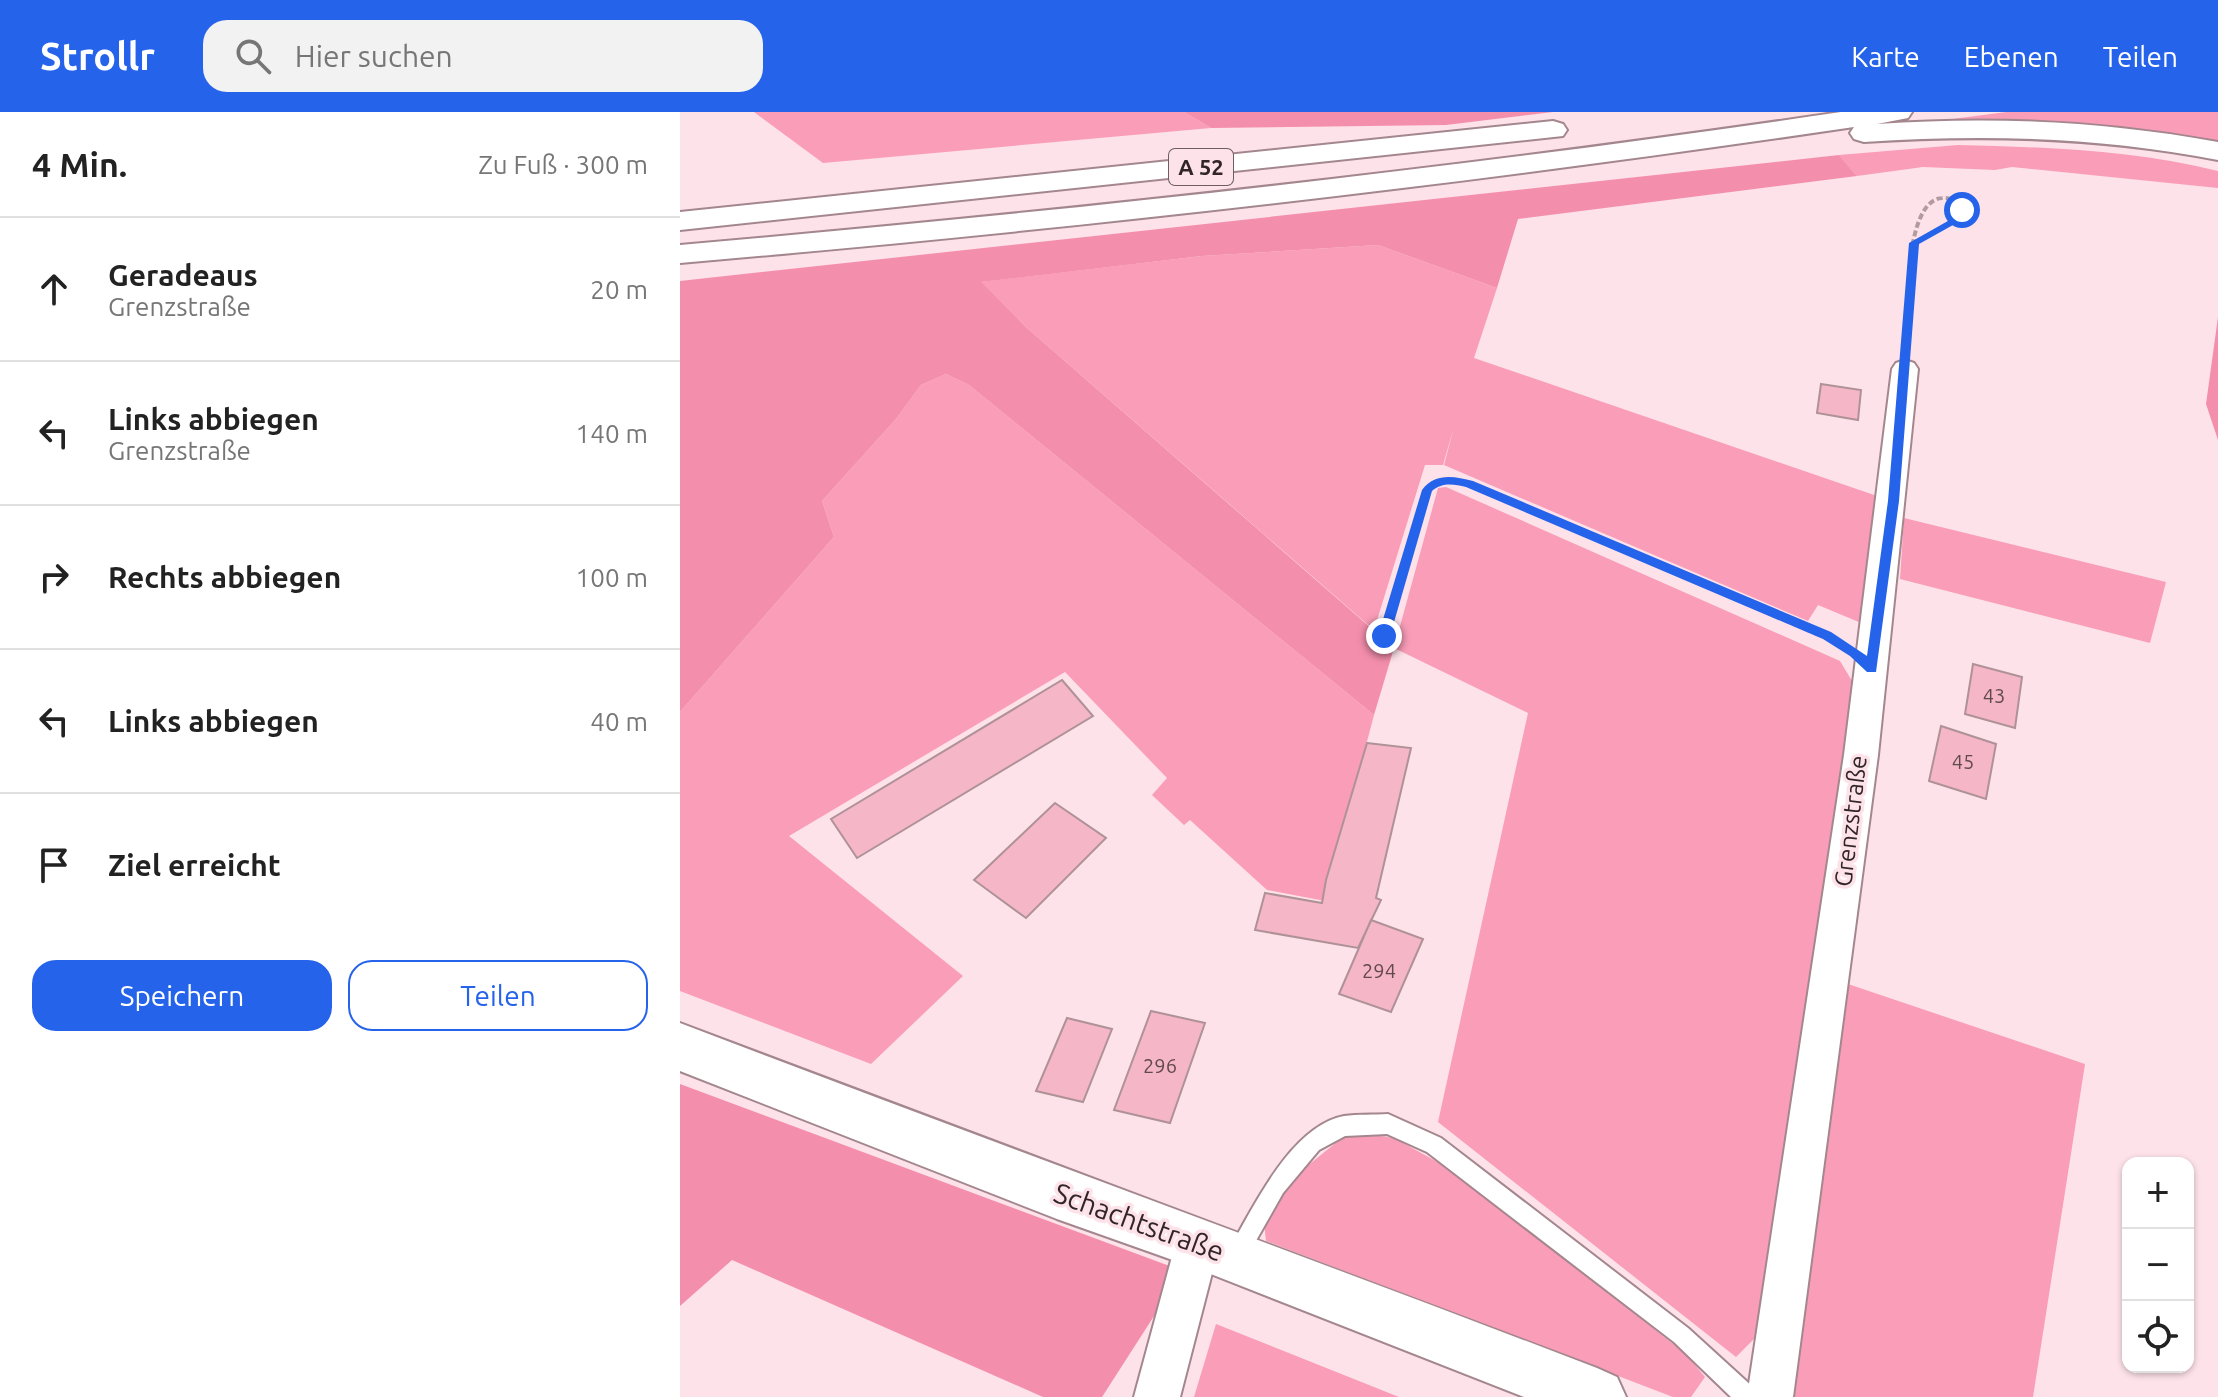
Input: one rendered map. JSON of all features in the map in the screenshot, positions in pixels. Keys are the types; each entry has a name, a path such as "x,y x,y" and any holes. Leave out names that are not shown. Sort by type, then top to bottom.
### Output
{"highway":[{"name":"A 52","path":"680,254 1317,190 1730,124 1898,112"},
{"name":"A 52","path":"1633,122 1730,124"},
{"path":"1730,124 1790,138 1993,127 2123,135 2218,151"},
{"name":"A 52","path":"680,221 1586,127"}],"street":[{"name":"Grenzstraße","path":"1770,1397 1830,981 1893,501 1905,369"},
{"name":"Schachtstraße","path":"680,1047 1057,1193 1217,1249 1597,1397"},
{"path":"1157,1397 1217,1249"}],"lane":[{"path":"1217,1249 1312,1143 1343,1126 1388,1124 1434,1145 1681,1335 1747,1397"}],"path":[{"path":"1905,369 1914,243 1917,222 1926,204 1938,198 1950,198 1958,203 1962,210 1958,218 1914,243"},
{"path":"1384,636 1427,490 1434,482 1452,480 1469,484 1827,636 1854,652 1871,668"}],"shaded area":[{"path":"754,112 1184,112 1211,128 823,163"},
{"path":"1184,112 1553,112 1446,125 1211,128"},
{"path":"2006,112 2218,112 2218,145 1949,123 1945,120"},
{"path":"1958,145 2056,149 2154,158 2218,171 2218,188 2012,167 1995,170 1923,167 1857,176 1839,155"},
{"path":"1839,155 1857,176 1518,219 1497,288 1378,245 1202,256 981,282 1027,328 1394,648 1374,715 969,385 946,374 921,385 896,419 822,501 834,537 680,712 680,281"},
{"path":"1378,245 1497,288 1474,358 1877,496 1866,625 1818,605 1808,621 1444,465 1454,427 1443,465 1425,465 1374,630 1027,328 980,282 1202,256"},
{"path":"2218,317 2218,440 2206,404"},
{"path":"946,374 969,385 1374,715 1325,901 1267,890 1190,820 1184,825 1152,795 1167,778 1065,672 789,836 963,976 871,1064 680,991 680,712 834,537 822,501 896,419 921,385"},
{"path":"1446,487 1840,661 1852,681 1809,1052 1768,1325 1736,1357 1438,1122 1528,713 1394,648 1438,488"},
{"path":"1904,518 2166,582 2150,643 1900,579"},
{"path":"1848,984 2085,1064 2033,1397 1794,1397"},
{"path":"680,1084 1183,1271 1102,1397 1043,1397 732,1260 680,1306"},
{"path":"1362,1133 1394,1138 1454,1171 1686,1354 1705,1377 1691,1397 1673,1397 1266,1241 1264,1222 1276,1201 1306,1167 1343,1137"},
{"path":"1216,1324 1399,1397 1194,1397"}],"building":[{"path":"1821,384 1861,390 1858,420 1817,413"},
{"path":"1973,664 2022,677 2015,728 1965,714"},
{"path":"1062,680 1093,716 857,858 831,819"},
{"path":"1941,726 1996,744 1986,799 1929,781"},
{"path":"1367,743 1411,748 1376,898 1381,900 1358,948 1255,930 1265,893 1322,903"},
{"path":"1055,803 1106,838 1026,918 974,880"},
{"path":"1371,920 1423,939 1391,1012 1339,994"},
{"path":"1151,1011 1205,1023 1170,1123 1114,1110"},
{"path":"1067,1018 1112,1029 1083,1102 1036,1091"}],"route":[{"path":"1384,636 1427,490 1434,482 1452,480 1469,484 1827,636 1854,652 1871,668 1893,501 1914,243 1958,218 1962,210"}]}
